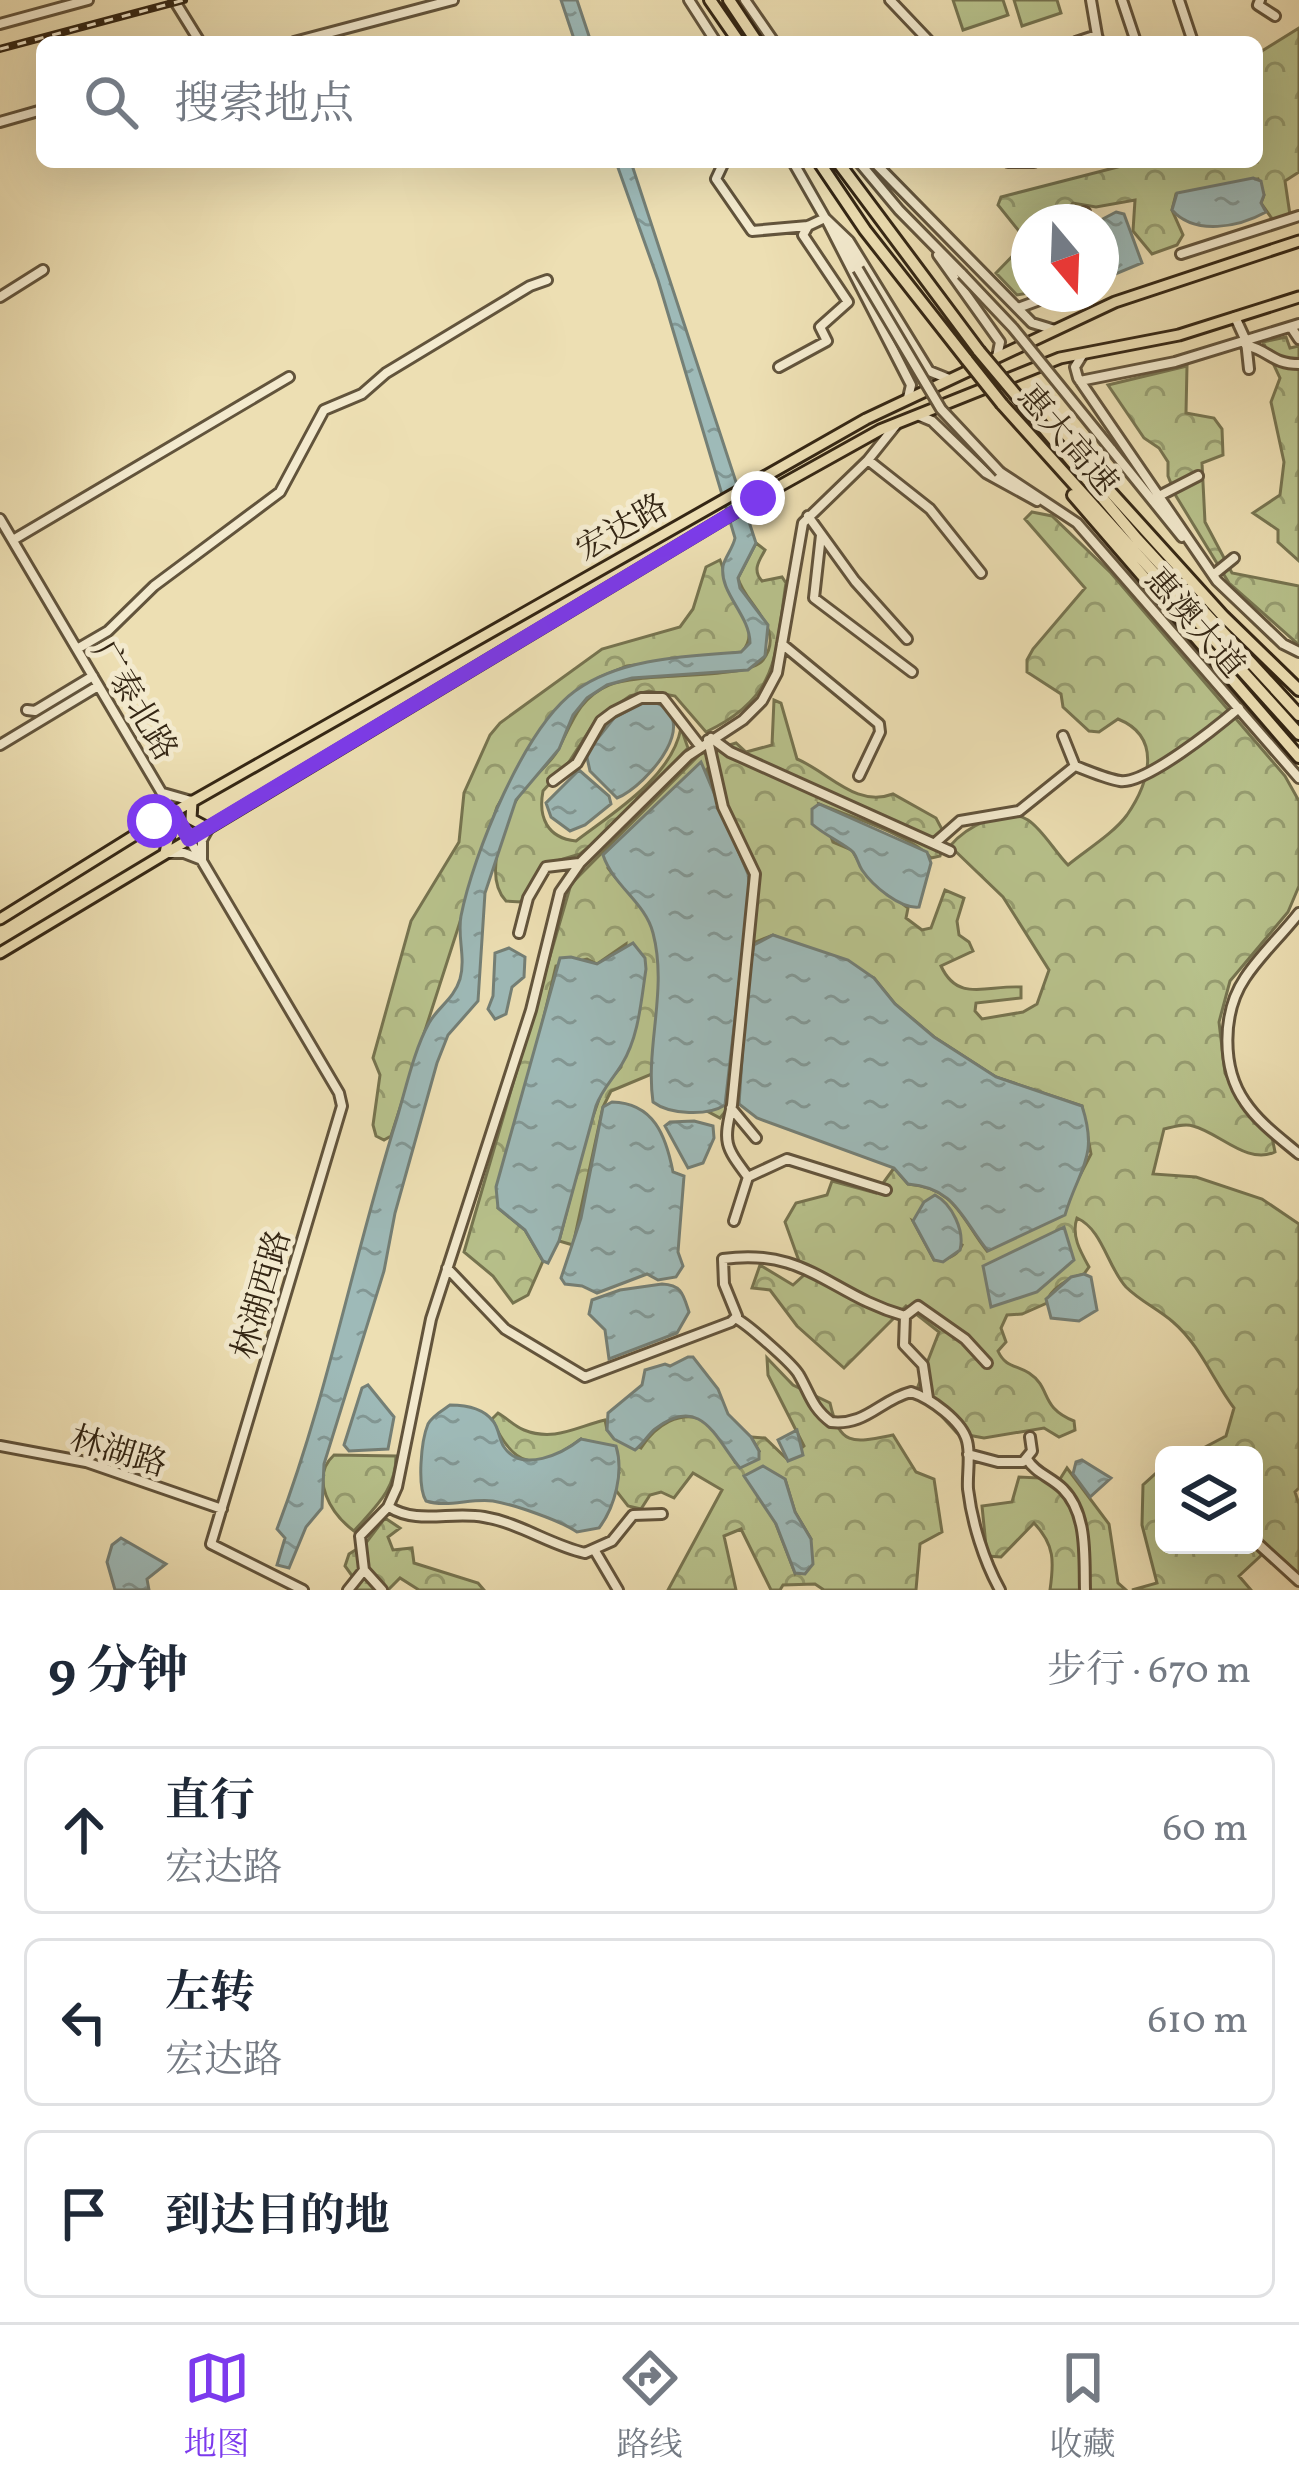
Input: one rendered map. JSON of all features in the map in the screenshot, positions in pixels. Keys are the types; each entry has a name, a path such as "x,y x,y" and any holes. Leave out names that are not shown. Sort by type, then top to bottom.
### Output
{"highway":[{"path":"710,0 735,36"},
{"path":"729,0 753,36"},
{"name":"惠大高速","path":"823,168 865,230 1002,404 1299,734"},
{"name":"惠大高速","path":"842,168 979,352 1299,715"},
{"path":"1069,458 1088,467 1222,616 1299,689"},
{"path":"1060,471 1075,497 1299,757"}],"main road":[{"name":"宏达路","path":"0,919 192,801 903,401 1136,294 1299,242"},
{"name":"宏达路","path":"0,953 758,498 898,423 1092,350 1179,335 1299,297"},
{"path":"192,801 191,819 209,826"},
{"path":"151,825 169,835 165,853"}],"street":[{"path":"0,23 88,0"},
{"path":"174,0 196,36"},
{"path":"317,36 453,0"},
{"path":"689,0 712,36"},
{"path":"745,0 770,36"},
{"path":"890,0 924,36"},
{"path":"1090,0 1097,36"},
{"path":"1122,0 1134,36"},
{"path":"1179,0 1191,36"},
{"path":"1260,0 1258,5 1275,16"},
{"path":"0,122 36,112"},
{"path":"721,168 716,179 752,231 808,226 825,218"},
{"path":"796,168 941,409 1000,472 1050,506"},
{"path":"864,168 1013,328 1195,549"},
{"path":"880,168 1011,301"},
{"path":"1181,254 1299,216"},
{"path":"825,218 849,241 928,371 952,378"},
{"path":"825,218 911,385 903,401"},
{"path":"779,367 827,341 820,327 848,302 803,235 808,226"},
{"path":"932,244 949,275 1000,342 997,358"},
{"path":"0,297 43,270"},
{"path":"77,649 108,632 154,586 280,492 324,410 362,394 426,347 547,280"},
{"path":"1022,312 1039,328 1062,328"},
{"path":"1235,317 1246,343 1249,368"},
{"path":"1080,381 1175,362 1295,326 1299,339"},
{"path":"1246,343 1278,364 1299,364"},
{"path":"1092,350 1076,363 1080,381 1195,549"},
{"path":"13,540 290,377"},
{"path":"911,417 932,421 1007,488 1050,506"},
{"path":"382,1590 364,1570 360,1536 388,1507 397,1487 431,1319 531,1010 560,892 580,863 706,741 743,720 762,701 777,673 802,523 868,460 898,423"},
{"path":"868,460 930,509 981,573"},
{"path":"1159,496 1198,476"},
{"name":"惠澳大道","path":"1050,506 1077,523 1100,547 1299,778"},
{"path":"808,516 855,581 907,639"},
{"name":"广泰北路","path":"0,519 339,1093"},
{"path":"821,535 814,598 912,672"},
{"name":"惠澳大道","path":"1195,549 1213,574 1283,644 1299,652"},
{"path":"1213,574 1234,558"},
{"path":"782,644 879,724 880,732 859,776"},
{"path":"27,710 35,711 93,676"},
{"path":"0,745 98,686"},
{"path":"553,781 577,763 601,722 640,698 663,698 706,741 950,850"},
{"path":"1064,736 1076,766 1122,782 1135,780 1200,741 1239,708"},
{"path":"706,741 724,807 755,874 724,1138 748,1177"},
{"path":"934,844 966,819 1019,811 1076,766"},
{"path":"151,825 163,793 192,801"},
{"path":"165,853 202,860 202,840 209,826"},
{"path":"519,933 528,898 546,867 580,863"},
{"path":"1299,913 1239,987 1230,1014 1228,1048 1240,1095 1266,1127 1299,1154"},
{"name":"林湖西路","path":"303,1590 211,1544 342,1106 339,1093"},
{"path":"731,1108 756,1138"},
{"path":"734,1221 748,1177 787,1159 886,1190"},
{"path":"735,1318 724,1284 723,1259 770,1256 812,1271 844,1293 905,1316"},
{"path":"446,1267 506,1329 586,1376 735,1318 748,1323 764,1344 790,1363 811,1403 831,1422 862,1419 903,1393 928,1400 967,1439 969,1496 977,1533 1000,1590"},
{"path":"905,1316 919,1306 965,1339 987,1363"},
{"path":"905,1316 904,1345 923,1365 928,1400"},
{"path":"968,1454 1014,1463 1027,1459 1032,1451 1030,1436"},
{"name":"林湖路","path":"0,1446 86,1462 222,1508"},
{"path":"1027,1459 1075,1504 1084,1547 1085,1590"},
{"path":"388,1507 406,1517 484,1517 543,1535 569,1549 595,1551 612,1541 633,1516 662,1514"},
{"path":"1263,1547 1299,1581"},
{"path":"595,1551 618,1590"},
{"path":"347,1590 364,1570"}],"green space":[{"path":"953,0 1003,0 1008,15 963,30"},
{"path":"1014,0 1057,0 1061,13 1022,26"},
{"path":"1299,28 1299,172 1285,181 1290,215 1273,220 1261,203 1264,195 1258,179 1176,194 1172,210 1183,235 1177,245 1152,254 1133,231 1135,200 1011,204 1011,221 998,205 1001,197 1114,168 1263,168 1263,50"},
{"path":"1011,258 1011,289 996,273"},
{"path":"1286,337 1290,348 1299,346 1299,561 1278,542 1278,530 1253,513 1280,495 1284,462 1271,402 1280,378 1263,342"},
{"path":"1187,366 1186,413 1214,418 1222,429 1223,455 1202,463 1205,522 1232,573 1299,586 1299,645 1229,583 1176,496 1168,462 1144,438 1108,385"},
{"path":"1032,512 1052,516 1111,573 1285,776 1299,801 1299,886 1288,912 1230,981 1219,1022 1225,1073 1243,1107 1272,1137 1275,1152 1254,1154 1190,1125 1178,1126 1164,1129 1153,1174 1196,1177 1262,1199 1299,1224 1299,1488 1295,1492 1299,1580 1267,1550 1263,1554 1263,1446 1207,1446 1226,1436 1234,1408 1191,1341 1126,1287 1093,1231 1077,1218 1076,1237 1089,1267 1056,1288 1047,1303 1007,1315 1001,1328 1006,1342 998,1351 1007,1363 1036,1379 1055,1410 1074,1421 1075,1430 1059,1437 1044,1428 984,1438 957,1433 917,1389 939,1332 906,1306 844,1368 797,1326 770,1290 752,1288 760,1265 793,1285 804,1275 785,1222 796,1203 827,1195 832,1181 876,1193 894,1168 908,1184 947,1198 987,1251 1074,1187 1091,1154 1082,1106 996,1077 934,1037 895,1004 874,978 773,935 748,945 729,1107 720,1118 707,1111 725,1105 748,874 707,769 608,868 641,906 652,928 659,968 657,1036 652,1074 611,1091 603,1107 573,1245 559,1241 587,1133 603,1088 621,1067 626,944 597,964 587,959 556,966 498,1208 525,1230 543,1261 528,1295 513,1303 493,1276 464,1252 571,884 700,754 736,743 746,752 772,745 774,700 781,703 797,759 855,793 893,794 936,818 946,837 940,856 931,858 894,834 819,804 833,842 852,850 867,876 908,908 906,918 922,930 931,928 945,890 964,898 957,921 959,935 973,951 941,966 948,977 956,985 975,990 1021,987 1021,998 976,1003 975,1011 982,1019 1023,1012 1037,1004 1049,970 1003,897 950,846 986,821 1019,816 1039,829 1068,865 1127,815 1141,789 1148,762 1141,737 1132,727 1118,719 1099,732 1089,731 1063,707 1061,694 1027,672 1033,649 1085,588 1025,519","holes":["913,1221 962,1245 954,1255 934,1260"]},
{"path":"756,543 765,550 757,569 762,581 782,577 786,583 775,653 761,688 730,719 706,732 675,696 649,691 630,696 596,720 543,791 547,825 566,839 576,841 654,778 681,728 688,748 600,838 580,854 543,865 521,902 506,901 499,891 496,864 507,820 522,790 555,755 591,696 624,681 736,671 763,660 769,649 767,627 738,578"},
{"path":"720,560 728,589 748,628 747,644 742,652 627,666 600,677 548,720 497,807 391,1136 384,1140 376,1136 373,1125 380,1075 373,1058 411,921 459,842 464,793 490,735 602,649 680,627 693,609 706,567"},
{"path":"767,1358 793,1385 830,1403 844,1435 868,1440 893,1435 916,1472 934,1479 942,1532 920,1544 916,1590 824,1590 815,1584 771,1590 741,1529 724,1536 736,1590 668,1590 722,1490 693,1473 674,1498 661,1492 650,1495 641,1509 628,1506 614,1488 619,1473 581,1439 552,1457 528,1460 509,1448 492,1419 498,1413 524,1430 545,1434 605,1420 607,1430 641,1448 669,1422 697,1418 716,1430 735,1462 759,1451 751,1437 765,1438 788,1460 804,1446 768,1375","holes":["785,1479 795,1512 811,1539 795,1573 776,1524"]},
{"path":"334,1455 396,1456 388,1488 354,1531 331,1506 323,1485 323,1474"},
{"path":"1067,1468 1109,1524 1118,1583 1126,1590 1050,1590 1051,1554 1034,1523 1001,1557 987,1556 982,1506 1012,1502 1019,1477 1060,1479"},
{"path":"1155,1474 1155,1554 1263,1554 1239,1576 1251,1590 1132,1590 1157,1583 1142,1525 1143,1485"},
{"path":"385,1518 400,1528 388,1537 393,1550 412,1548 414,1563 478,1583 484,1590 419,1590 400,1578 388,1590 354,1590 358,1584 345,1566 349,1554 365,1544"}],"water":[{"path":"561,0 577,0 589,36 573,36"},
{"path":"618,168 633,168 756,543 738,578 740,588 768,625 765,656 748,670 632,678 607,685 573,715 559,749 516,800 485,893 478,1001 448,1035 437,1063 395,1213 384,1271 324,1464 322,1508 306,1527 289,1568 277,1565 285,1538 277,1529 311,1427 415,1057 429,1023 460,979 461,916 467,890 503,794 537,733 575,691 633,665 741,652 750,643 723,576 735,538 658,280"},
{"path":"1253,178 1261,181 1266,212 1255,217 1205,226 1172,210 1177,193"},
{"path":"1119,213 1124,214 1142,263 1119,273"},
{"path":"647,700 665,708 673,720 673,734 643,780 617,798 590,771 586,753 614,718"},
{"path":"701,762 750,889 725,1105 689,1112 653,1102 658,976 653,933 603,855"},
{"path":"579,770 609,796 611,804 570,831 551,817 546,803"},
{"path":"819,804 927,852 931,863 919,907 888,895 867,876 853,852 812,824 812,809"},
{"path":"773,935 848,960 874,978 895,1004 934,1037 996,1077 1082,1106 1088,1151 1065,1215 988,1251 956,1207 937,1192 908,1184 894,1168 757,1118 739,1104 754,945"},
{"path":"633,943 645,958 646,969 636,1030 628,1053 596,1106 559,1241 548,1263 525,1230 498,1208 496,1187 560,958 597,964"},
{"path":"509,948 525,957 524,977 512,987 506,1014 495,1019 488,1009 495,953"},
{"path":"612,1102 648,1115 662,1134 673,1172 684,1176 678,1252 683,1266 676,1277 658,1280 647,1274 597,1293 565,1284 561,1278 581,1218 603,1107"},
{"path":"694,1121 713,1126 714,1138 703,1163 688,1168 665,1126"},
{"path":"935,1195 952,1211 961,1235 960,1250 943,1262 934,1260 913,1221 924,1202"},
{"path":"1064,1227 1074,1260 1037,1292 991,1307 983,1266"},
{"path":"1071,1277 1091,1277 1097,1310 1079,1321 1051,1318 1046,1299"},
{"path":"662,1284 681,1292 689,1312 677,1333 609,1359 605,1330 589,1314 592,1300"},
{"path":"693,1357 718,1389 728,1414 751,1437 759,1459 740,1468 715,1434 696,1418 671,1419 635,1450 607,1430 608,1413 642,1385 645,1370"},
{"path":"368,1385 394,1417 388,1449 349,1451 344,1445 362,1388"},
{"path":"450,1405 473,1408 489,1417 504,1447 521,1459 553,1455 581,1439 616,1446 617,1489 599,1528 577,1532 493,1501 426,1501 421,1475 428,1424"},
{"path":"797,1430 803,1455 788,1461 778,1440"},
{"path":"1082,1460 1111,1478 1090,1497 1073,1474 1076,1462"},
{"path":"763,1466 785,1479 795,1512 811,1539 813,1564 805,1574 795,1573 776,1524 744,1476"},
{"path":"121,1538 166,1564 147,1579 149,1590 115,1590 107,1562 112,1545"}],"railway":[{"path":"49,36 184,0"},
{"path":"0,49 36,39"}],"route":[{"path":"154,821 151,825 174,812 189,839 758,498"}]}
